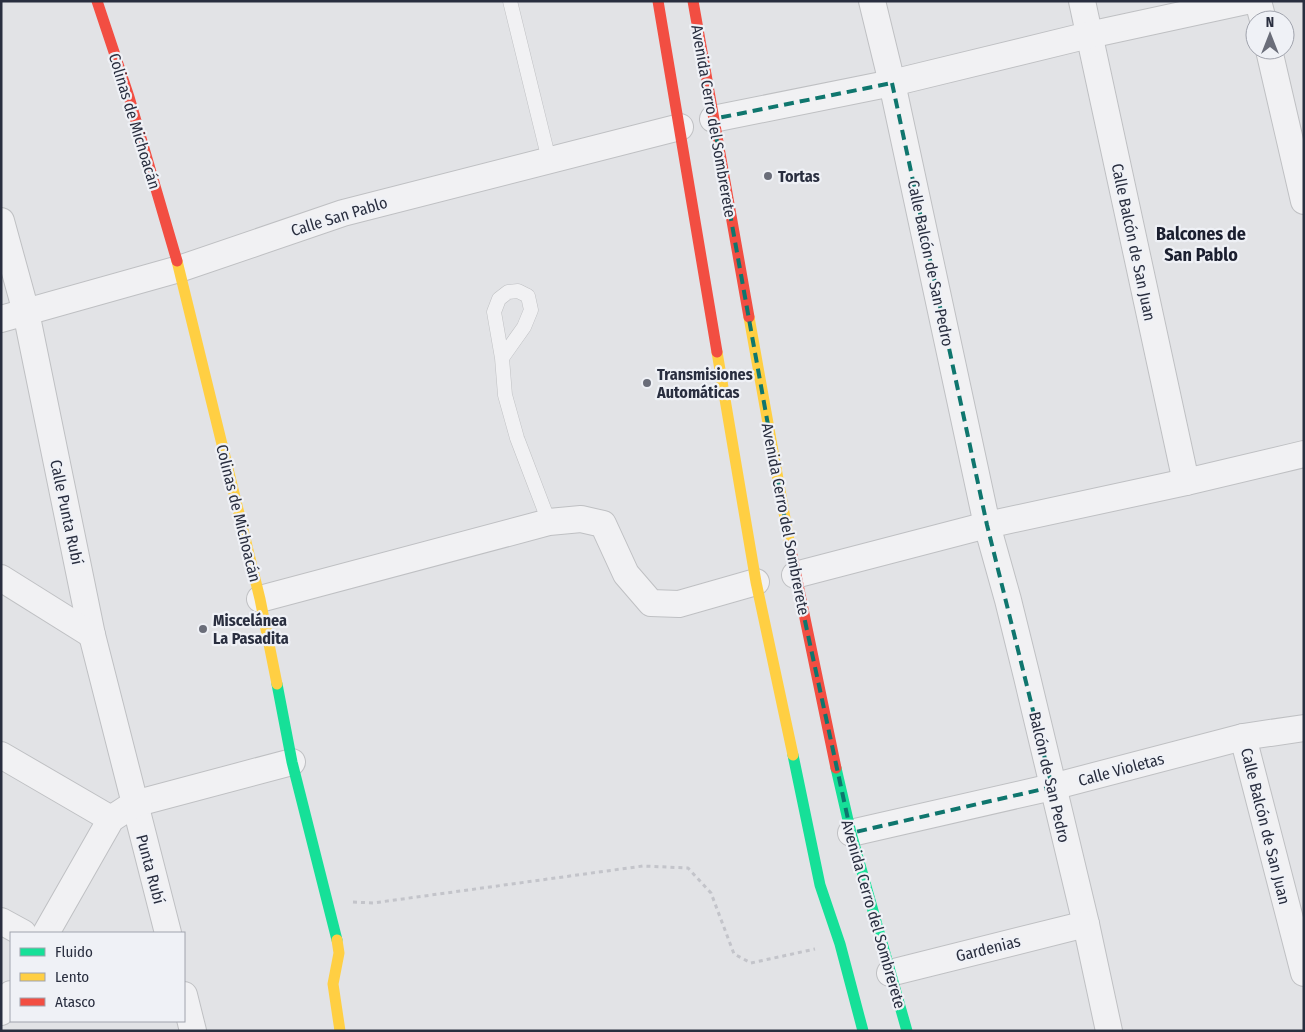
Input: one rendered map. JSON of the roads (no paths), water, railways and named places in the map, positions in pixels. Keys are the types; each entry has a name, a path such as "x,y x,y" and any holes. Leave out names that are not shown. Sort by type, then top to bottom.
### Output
{"main road":[{"name":"Colinas de Michoacán","path":"97,1 129,97 179,269 260,598 292,762 336,933 339,953 333,984 340,1031"},
{"path":"658,1 756,582 820,885 840,944 862,1031"},
{"name":"Avenida Cerro del Sombrerete","path":"693,1 795,575 851,833 907,1031"}],"street":[{"name":"Calle Balcón de San Pedro","path":"872,1 892,84 987,525"},
{"name":"Calle Balcón de San Juan","path":"1082,1 1186,482"},
{"path":"713,119 892,84 1090,35 1246,1"},
{"path":"1272,60 1299,160 1304,201"},
{"name":"Calle San Pablo","path":"1,319 179,269 343,213 680,127"},
{"name":"Calle Punta Rubí","path":"1,221 26,312 92,635 134,804"},
{"path":"795,575 987,525 1186,482 1304,454"},
{"path":"260,598 549,522 581,519 603,524 626,574 651,603 679,604 756,582"},
{"name":"Balcón de San Pedro","path":"987,525 1008,600 1086,924 1109,1031"},
{"path":"1,578 92,635"},
{"name":"Calle Violetas","path":"851,833 1052,787 1243,737 1304,728"},
{"name":"Calle Balcón de San Juan","path":"1243,737 1304,972"},
{"path":"1,755 111,819"},
{"path":"47,932 111,819 134,804 292,762"},
{"name":"Punta Rubí","path":"134,804 168,932"},
{"path":"1,921 21,932"},
{"name":"Gardenias","path":"890,973 1086,924"},
{"path":"1,1012 10,996"},
{"path":"185,999 193,1031"}],"lane":[{"path":"510,1 549,160"},
{"path":"502,358 505,395 516,438 549,522"}],"place":[{"name":"Tortas","path":"768,176"},
{"name":"Transmisiones Automáticas","path":"647,383"},
{"name":"Miscelánea La Pasadita","path":"203,629"}],"district":[{"name":"Balcones de San Pablo","path":"1201,244"}]}
